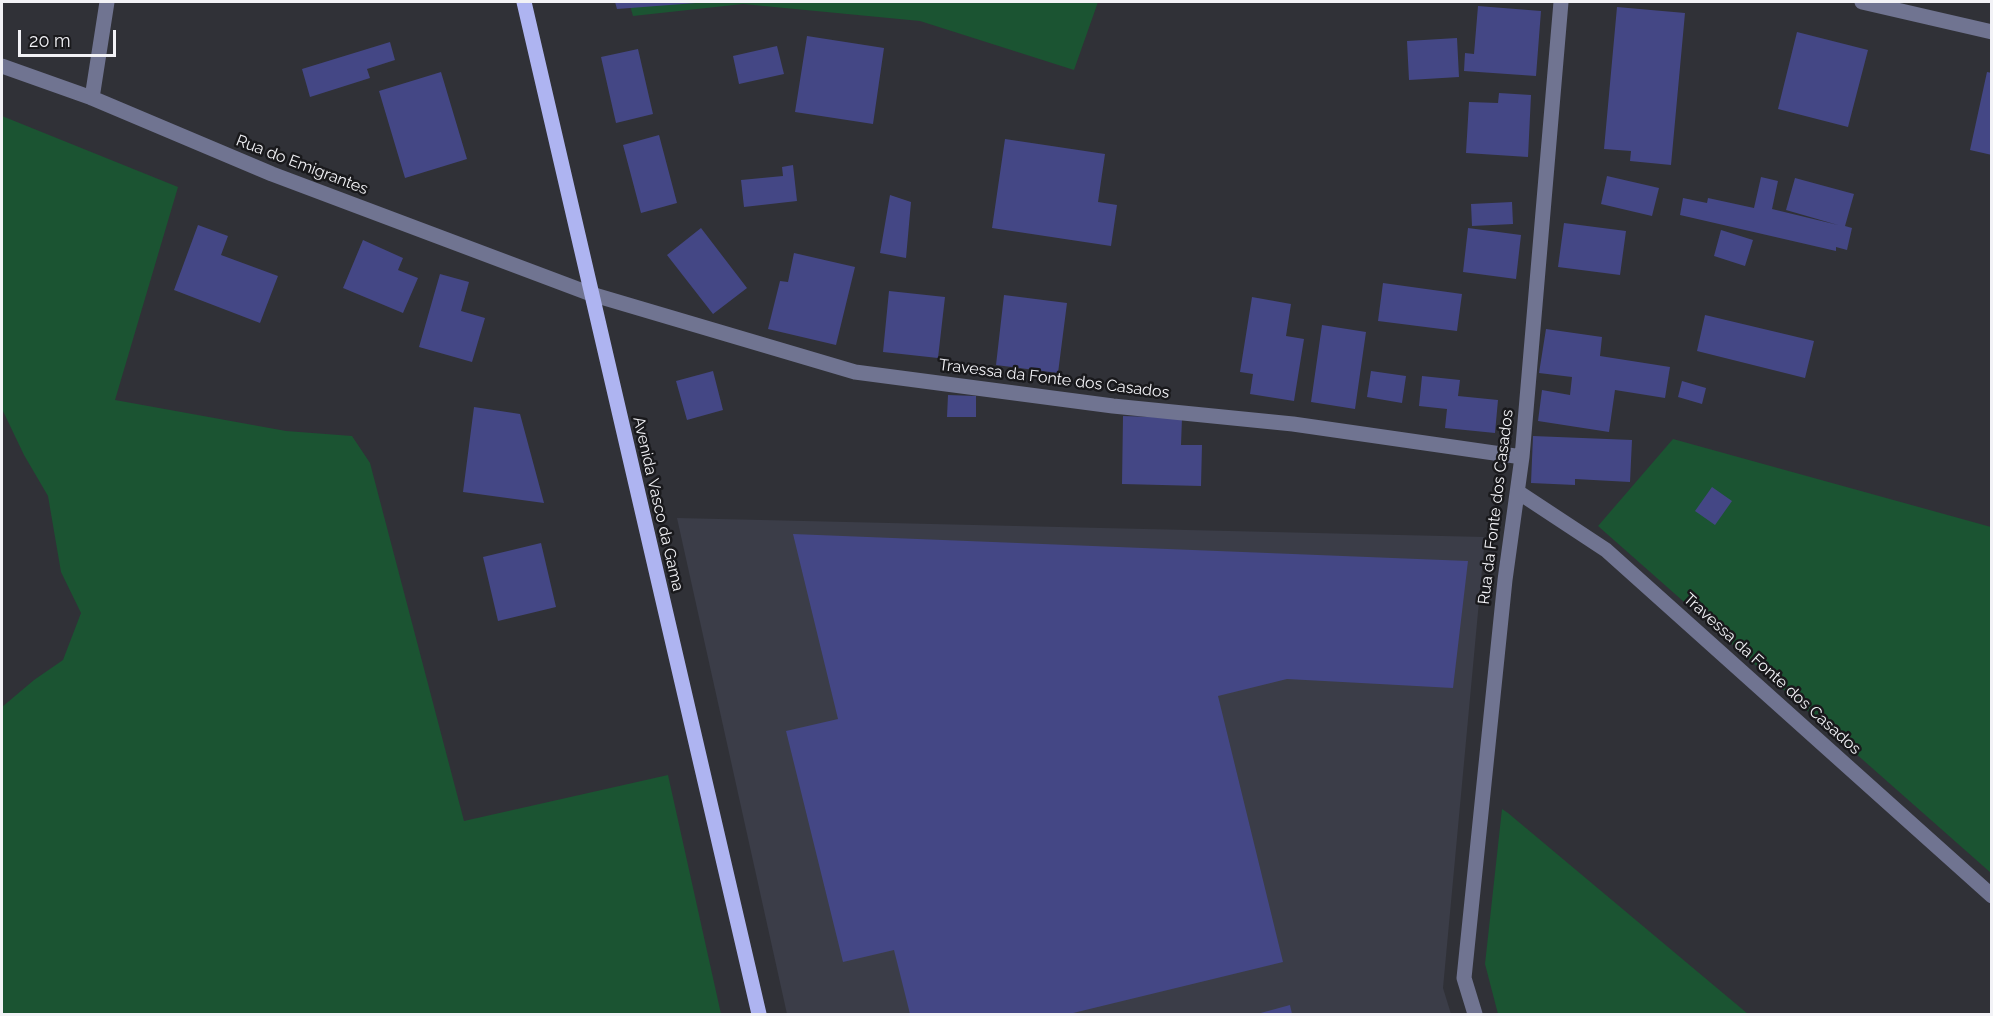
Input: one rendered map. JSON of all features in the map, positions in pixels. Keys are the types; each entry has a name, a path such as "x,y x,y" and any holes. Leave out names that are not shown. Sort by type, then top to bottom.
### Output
{"main road":[{"name":"Avenida Vasco da Gama","path":"524,2 759,1014"}],"street":[{"path":"92,98 107,2"},
{"name":"Rua da Fonte dos Casados","path":"1474,1014 1464,978 1505,580 1522,457 1561,2"},
{"path":"1862,2 1992,32"},
{"name":"Rua do Emigrantes","path":"2,66 92,98 272,174 591,294"},
{"name":"Travessa da Fonte dos Casados","path":"591,294 855,372 1113,406 1293,424 1522,457"},
{"name":"Travessa da Fonte dos Casados","path":"1518,492 1606,550 1992,896"}],"shaded area":[{"path":"677,518 1485,537 1443,988 1451,1014 787,1014"}],"green space":[{"path":"629,2 1098,2 1074,70 920,21 743,4 633,16"},
{"path":"2,116 178,187 115,400 286,431 352,436 370,463 464,821 668,775 721,1014 2,1014 2,707 34,680 63,660 81,613 61,572 48,496 24,455 2,409"},
{"path":"1673,439 1991,527 1991,873 1598,526"},
{"path":"1502,809 1748,1014 1498,1014 1485,964"}],"building":[{"path":"615,2 695,2 696,3 617,9"},
{"path":"1478,6 1541,11 1536,76 1464,71 1465,53 1474,54"},
{"path":"1617,7 1685,13 1671,165 1630,161 1631,151 1604,149"},
{"path":"1797,32 1868,50 1848,127 1778,109"},
{"path":"807,36 884,48 873,124 795,112"},
{"path":"1457,38 1459,77 1409,80 1407,41"},
{"path":"390,42 395,60 367,69 370,78 310,97 302,69"},
{"path":"777,46 784,74 739,84 733,56"},
{"path":"638,49 653,114 616,123 601,57"},
{"path":"441,72 467,159 405,178 379,91"},
{"path":"1987,72 1992,73 1992,155 1970,150"},
{"path":"1499,93 1531,95 1528,157 1466,153 1469,102 1498,103"},
{"path":"659,135 677,203 641,213 623,145"},
{"path":"1005,139 1105,154 1098,202 1117,205 1111,246 992,228"},
{"path":"793,165 797,201 744,207 741,180 783,176 782,167"},
{"path":"1607,176 1659,188 1652,216 1601,204"},
{"path":"1761,177 1778,181 1772,209 1838,225 1786,210 1795,178 1854,194 1845,226 1852,228 1847,250 1836,247 1836,251 1680,215 1683,198 1707,203 1708,198 1754,208"},
{"path":"890,195 911,202 906,258 880,253"},
{"path":"1512,202 1513,224 1472,226 1471,204"},
{"path":"1564,223 1626,231 1620,275 1558,267"},
{"path":"198,225 228,236 221,255 278,276 260,323 174,290"},
{"path":"701,228 747,288 713,314 667,255"},
{"path":"1468,228 1521,235 1516,279 1463,272"},
{"path":"1721,230 1753,240 1745,266 1714,256"},
{"path":"363,240 403,258 398,270 418,278 403,313 343,288"},
{"path":"794,253 855,267 836,345 768,329 780,281 788,282"},
{"path":"440,274 469,282 461,311 485,318 472,362 419,347"},
{"path":"1383,283 1462,294 1457,331 1378,321"},
{"path":"889,291 945,297 938,358 883,352"},
{"path":"1004,295 1067,303 1058,373 996,365"},
{"path":"1252,297 1291,304 1286,336 1304,339 1294,401 1250,394 1253,374 1240,372"},
{"path":"1705,315 1814,341 1805,378 1697,351"},
{"path":"1322,325 1366,332 1355,409 1311,402"},
{"path":"1546,329 1602,337 1600,356 1670,367 1665,398 1615,390 1609,432 1538,421 1542,390 1570,395 1572,377 1539,373"},
{"path":"713,371 723,410 687,420 676,381"},
{"path":"1371,371 1406,376 1402,403 1367,397"},
{"path":"1422,376 1460,380 1458,396 1498,400 1495,433 1445,428 1447,409 1419,406"},
{"path":"1682,381 1706,388 1702,404 1678,397"},
{"path":"948,395 976,396 976,417 947,417"},
{"path":"474,407 520,414 544,503 463,492"},
{"path":"1123,416 1182,418 1181,445 1202,445 1201,486 1122,484"},
{"path":"1533,436 1632,440 1630,482 1575,479 1575,485 1531,483"},
{"path":"1712,487 1732,501 1715,525 1695,511"},
{"path":"793,534 1468,561 1453,688 1287,679 1218,696 1283,962 1069,1014 910,1014 894,950 843,962 786,731 838,719"},
{"path":"541,543 556,607 498,621 483,557"},
{"path":"1290,1005 1292,1014 1257,1014"}]}
